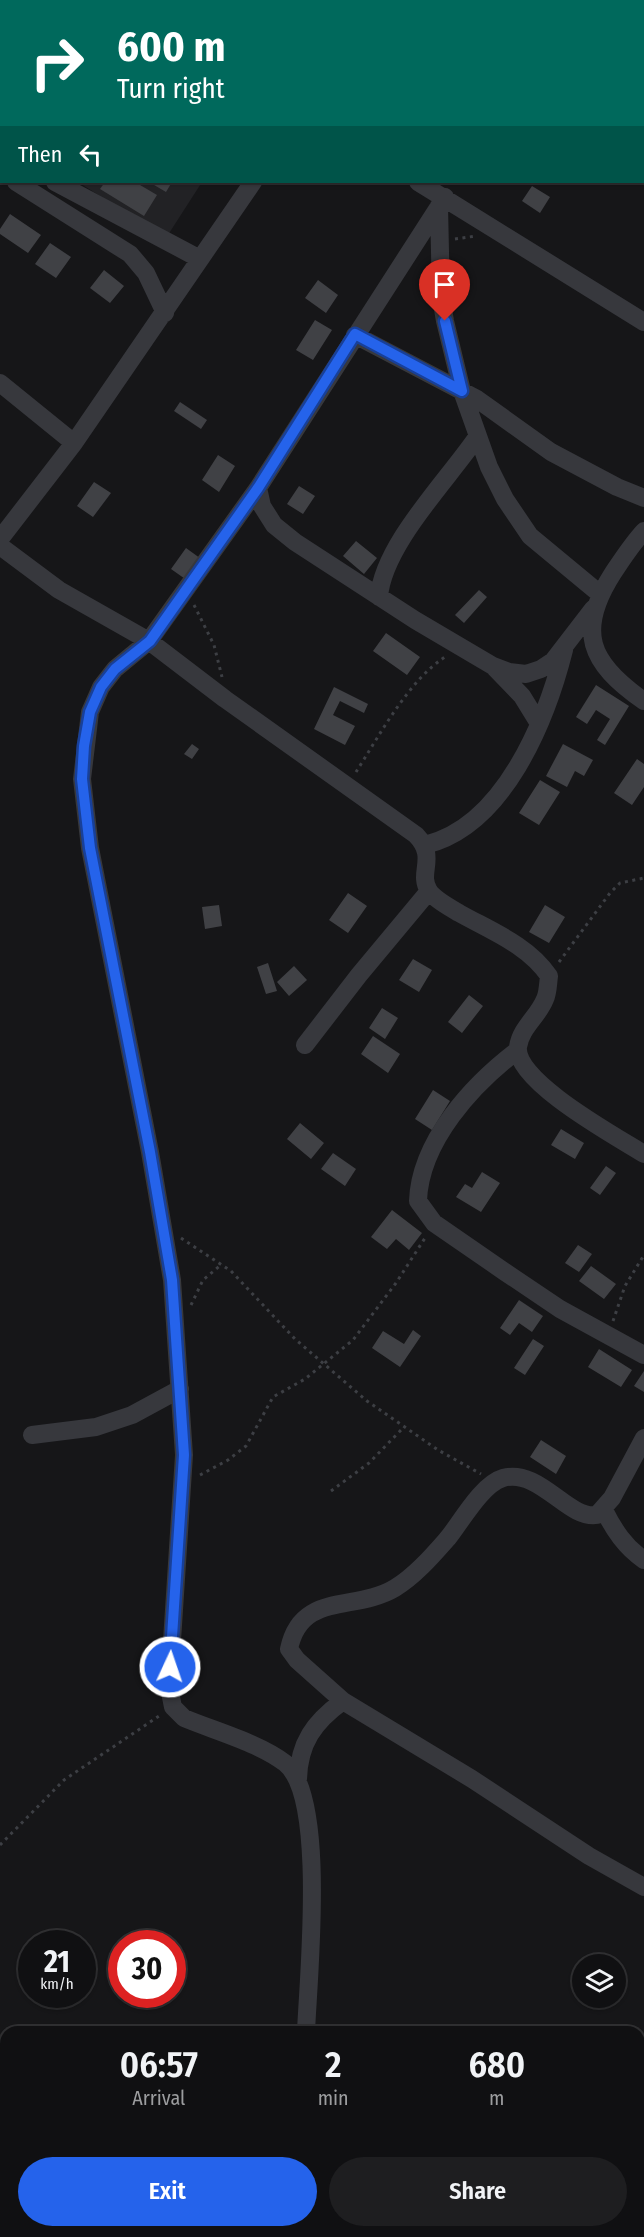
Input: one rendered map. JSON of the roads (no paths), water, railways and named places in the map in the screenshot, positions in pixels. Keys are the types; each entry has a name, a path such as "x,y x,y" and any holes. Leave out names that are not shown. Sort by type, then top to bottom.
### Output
{"street":[{"path":"18,183 130,254 146,273 165,313"},
{"path":"57,183 200,259"},
{"path":"0,539 74,443 252,183"},
{"path":"419,183 442,201 494,230 644,322"},
{"path":"442,201 441,297 462,391 477,437 505,499 530,536 596,602"},
{"path":"298,1779 286,1764 271,1754 184,1718 173,1707 170,1687 171,1656 184,1455 172,1280 90,848 82,779 90,712 101,687 115,669 150,641 258,488 442,201"},
{"path":"355,334 462,391 552,452 617,487 644,498"},
{"path":"0,383 74,443"},
{"path":"379,597 380,583 392,554 477,437"},
{"path":"258,488 262,506 274,525 379,597 493,666 522,696 538,722"},
{"path":"493,666 526,674 541,669 564,649 644,531"},
{"path":"0,546 73,599 150,641 225,699 408,829 425,845 428,855 426,878 429,891 448,906 522,949 538,961 549,976 546,999 521,1035 518,1050 520,1061 527,1071 555,1096 644,1154"},
{"path":"596,602 591,625 593,643 603,664 621,685 644,701"},
{"path":"425,845 444,840 462,830 478,817 499,794 517,766 549,700 564,649"},
{"path":"305,1045 359,975 429,891"},
{"path":"518,1050 491,1070 462,1100 423,1169 418,1201 434,1223 560,1309 644,1355"},
{"path":"32,1435 96,1426 132,1415 180,1389"},
{"path":"644,1438 604,1510 591,1516 532,1482 515,1478 496,1481 417,1570 395,1588 371,1598 312,1611 292,1635 289,1649 297,1660 343,1701 472,1779 571,1845 644,1887"},
{"path":"604,1510 615,1531 644,1560"},
{"path":"306,2026 311,1838 298,1779 303,1744 326,1713 343,1701"}]}
